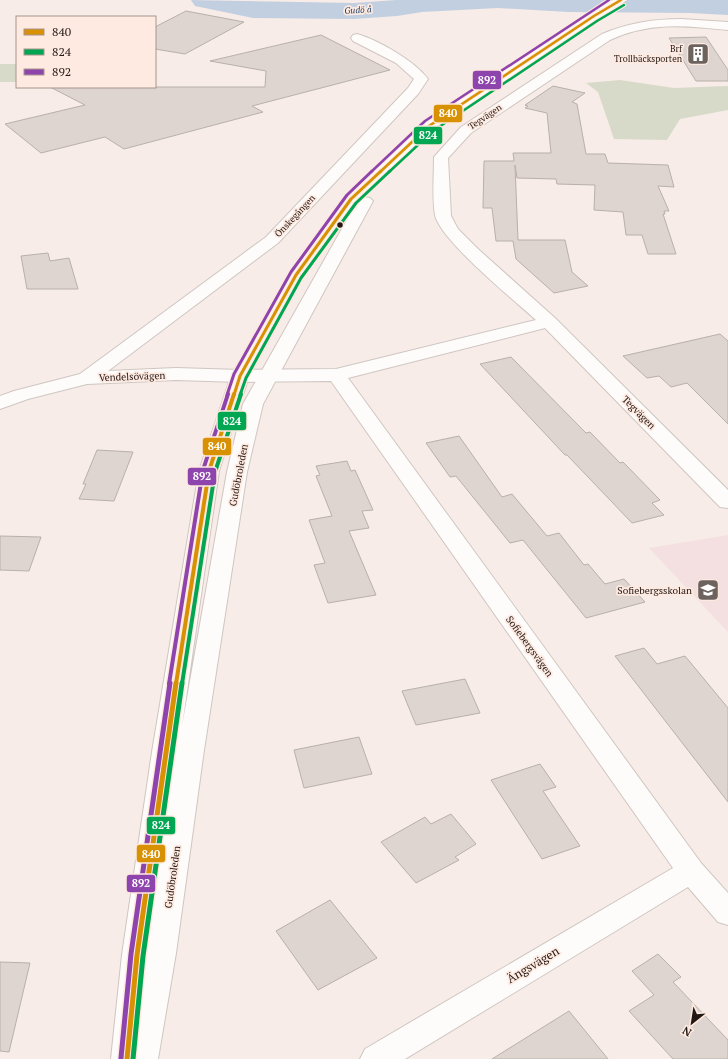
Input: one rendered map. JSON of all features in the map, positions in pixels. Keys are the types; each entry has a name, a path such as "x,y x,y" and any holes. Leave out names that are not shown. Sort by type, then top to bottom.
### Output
{"street":[{"name":"Gudöbroleden","path":"142,1059 161,953 191,750 237,472 253,404 364,201 440,133 607,12 621,0"},
{"name":"Gudöbroleden","path":"127,1059 137,955 165,752 209,471 240,376 296,275 351,200 429,126 607,12 633,0"},
{"name":"Tegvägen","path":"728,26 684,22 646,23 622,28 606,36 466,130 441,157 443,216 451,231 472,253 549,322 728,502"},
{"name":"Önskegången","path":"87,378 272,240 413,91 421,79 417,73 406,64 357,38"},
{"path":"268,375 336,375 549,322"},
{"name":"Vendelsövägen","path":"0,403 21,395 87,378 176,374 240,376 268,375"},
{"name":"Sofiebergsvägen","path":"336,375 691,871 728,913"},
{"name":"Ängsvägen","path":"376,1059 691,871"}],"shaded area":[{"name":"Sofiebergsskolan","path":"728,535 728,632 649,548"}],"green space":[{"path":"0,64 16,64 16,82 0,82"},
{"path":"620,80 674,88 728,86 728,110 680,119 667,140 614,139 598,92 586,83"}],"building":[{"path":"186,11 244,22 185,54 156,49 156,26"},
{"path":"321,35 390,70 252,106 263,112 124,149 105,137 41,153 5,124 85,105 52,88 265,87 266,71 210,61"},
{"name":"Brf Trollbäcksporten","path":"706,37 728,70 728,81 696,81 669,38"},
{"path":"553,86 585,93 572,102 577,104 586,154 605,154 608,163 668,165 674,187 658,186 669,211 664,211 665,214 663,214 676,254 648,254 642,235 626,235 623,212 594,210 595,185 557,184 556,179 517,178 515,165 518,240 565,240 572,272 588,286 554,293 516,259 513,241 496,241 492,208 483,208 484,161 514,161 513,153 551,153 547,113 525,108 528,106 525,105"},
{"path":"48,253 50,261 69,258 78,289 27,289 21,256"},
{"path":"720,334 728,341 728,424 687,383 671,387 659,376 647,378 623,356"},
{"path":"511,357 586,433 590,432 620,463 623,462 660,500 652,503 664,515 632,523 567,455 565,455 480,364"},
{"path":"459,436 502,497 512,494 547,536 559,533 584,565 588,564 605,584 624,579 645,602 586,618 523,540 510,543 456,476 450,477 426,443"},
{"path":"97,450 133,452 114,501 79,499 86,484 83,484"},
{"path":"347,461 351,471 355,470 373,510 362,511 369,528 349,531 376,595 328,603 314,565 325,563 309,520 332,516 316,476 320,475 316,466"},
{"path":"0,536 41,537 29,571 0,570"},
{"path":"644,648 657,664 685,656 728,708 728,802 615,656"},
{"path":"465,679 480,713 416,725 402,691"},
{"path":"359,737 372,774 304,788 294,750"},
{"path":"540,764 556,787 543,791 580,846 542,859 491,780"},
{"path":"451,814 476,844 455,857 459,860 416,883 381,842 425,817 431,824"},
{"path":"330,900 377,958 318,990 276,931"},
{"path":"658,954 681,977 673,982 728,1040 728,1059 673,1059 629,1011 654,995 632,971"},
{"path":"0,962 30,963 9,1052 0,1051"},
{"path":"569,1011 608,1059 492,1059"}],"waterway":[{"name":"Gudö å","path":"204,0 253,10 354,11 397,8 422,4 498,0 568,4 690,5 728,7"}],"transit line":[{"name":"892","path":"121,1058 131,954 159,751 203,470 234,374 291,272 347,195 425,121 609,0"},
{"name":"840","path":"127,1059 137,955 165,752 209,471 240,376 296,275 351,199 429,126 594,16 621,0"},
{"name":"824","path":"133,1059 143,956 171,753 215,472 246,378 301,278 356,203 433,131 597,21 624,5"}],"place":[{"name":"Brf Trollbäcksporten","path":"698,54"},
{"name":"Sofiebergsskolan","path":"708,590"}]}
